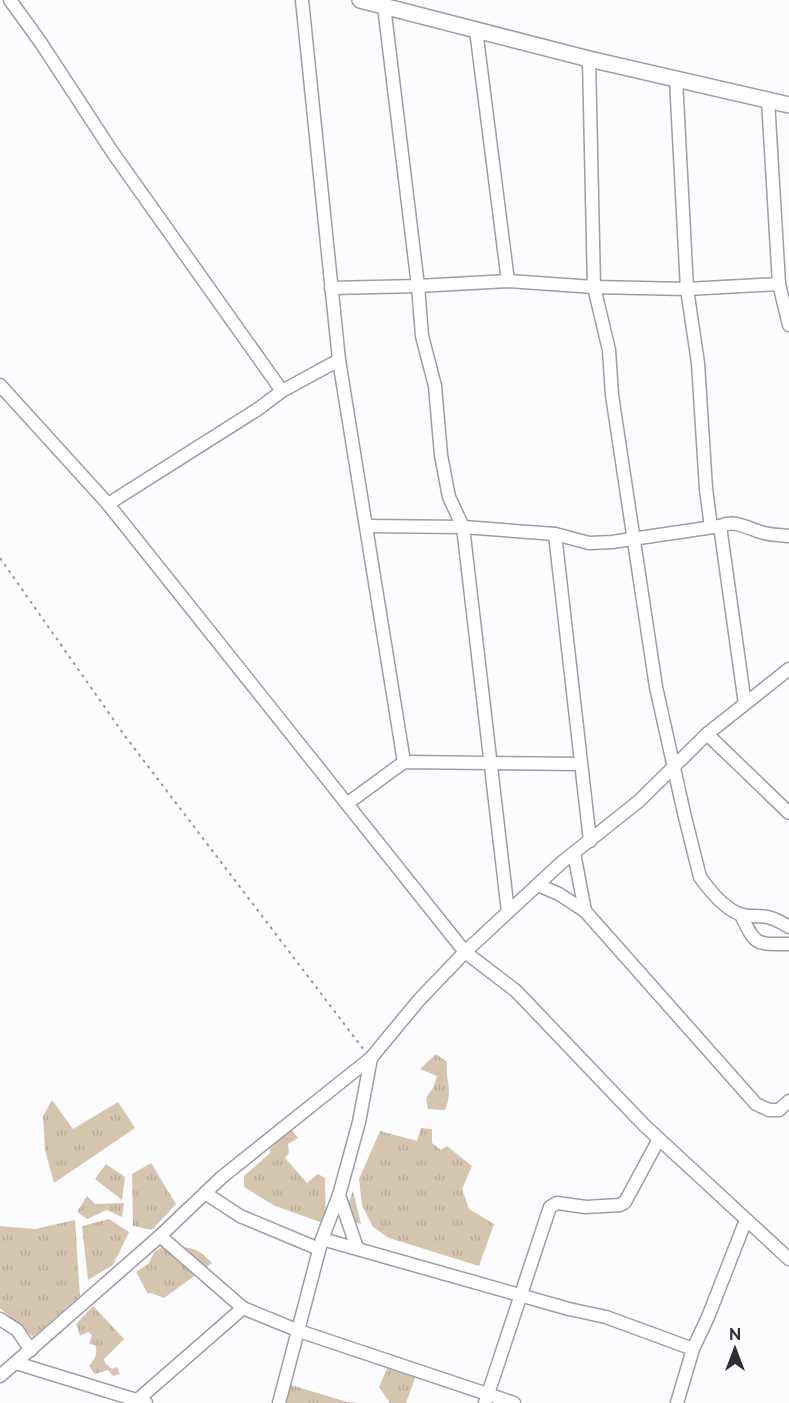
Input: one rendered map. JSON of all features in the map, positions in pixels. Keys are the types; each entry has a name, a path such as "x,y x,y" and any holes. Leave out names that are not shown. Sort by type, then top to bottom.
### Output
{"street":[{"path":"10,0 113,153 282,391"},
{"path":"302,0 339,360 404,762"},
{"path":"360,0 589,59 789,105"},
{"path":"384,6 422,336 435,386 441,455 449,497 463,527 508,912"},
{"path":"476,30 508,281"},
{"path":"589,59 594,286 609,350 612,395 632,539 656,687 674,766 700,877 729,908 741,915 766,916 789,927"},
{"path":"676,79 687,289 698,363 706,489 716,527 745,704"},
{"path":"768,100 779,284 789,325"},
{"path":"331,288 508,281 687,289 779,284"},
{"path":"108,504 258,409 282,391 339,360"},
{"path":"0,385 108,504 465,952 516,991 659,1139 789,1259"},
{"path":"366,526 463,527 555,534 589,543 716,527 728,523 742,524 771,535 789,536"},
{"path":"555,534 590,841"},
{"path":"0,1377 160,1236 222,1177 371,1058 419,1000 465,952 574,853 639,801 707,734 789,669"},
{"path":"707,734 789,813"},
{"path":"348,803 404,762 580,764"},
{"path":"574,853 585,911"},
{"path":"538,885 559,894 585,911 756,1104 769,1110 779,1110 789,1101"},
{"path":"741,915 750,935 759,943 789,944"},
{"path":"279,1403 321,1244 339,1195 358,1122 371,1058"},
{"path":"486,1399 550,1207 557,1203 586,1207 613,1206 626,1202 659,1139"},
{"path":"205,1193 240,1216 321,1244 357,1248 606,1317 693,1349"},
{"path":"339,1195 357,1248"},
{"path":"677,1403 693,1349 746,1220"},
{"path":"160,1236 243,1308 299,1331 486,1399 514,1403"},
{"path":"16,1363 139,1402 243,1308"},
{"path":"0,1319 17,1330 31,1350"}],"path":[{"path":"0,558 126,736 371,1058"}],"green space":[{"path":"436,1054 447,1062 449,1096 445,1110 428,1109 426,1098 437,1076 420,1069"},
{"path":"52,1100 73,1129 118,1102 135,1128 54,1183 45,1150 43,1116"},
{"path":"421,1128 432,1129 432,1143 441,1150 447,1146 472,1166 462,1189 469,1209 494,1224 479,1266 389,1238 373,1227 362,1205 359,1179 380,1131 417,1141"},
{"path":"291,1129 298,1138 288,1144 289,1153 285,1158 307,1183 318,1174 325,1178 326,1224 275,1206 244,1187 244,1176 270,1153 270,1149"},
{"path":"151,1163 176,1204 152,1230 133,1226 132,1174"},
{"path":"106,1164 125,1177 122,1200 95,1179"},
{"path":"353,1191 361,1224 342,1219"},
{"path":"87,1196 95,1204 124,1203 122,1217 107,1210 87,1219 77,1212"},
{"path":"109,1219 129,1232 113,1265 88,1280 82,1226"},
{"path":"75,1220 80,1296 33,1337 0,1308 0,1226 35,1229"},
{"path":"165,1246 196,1250 212,1263 164,1298 148,1294 136,1272 148,1264 155,1251"},
{"path":"93,1306 124,1339 104,1359 112,1369 117,1367 120,1374 113,1376 108,1370 95,1374 89,1366 96,1353 95,1345 89,1344 92,1335 88,1332 80,1336 76,1324"},
{"path":"391,1360 418,1370 406,1403 390,1403 379,1387"},
{"path":"291,1385 347,1402 361,1403 285,1403"}]}
